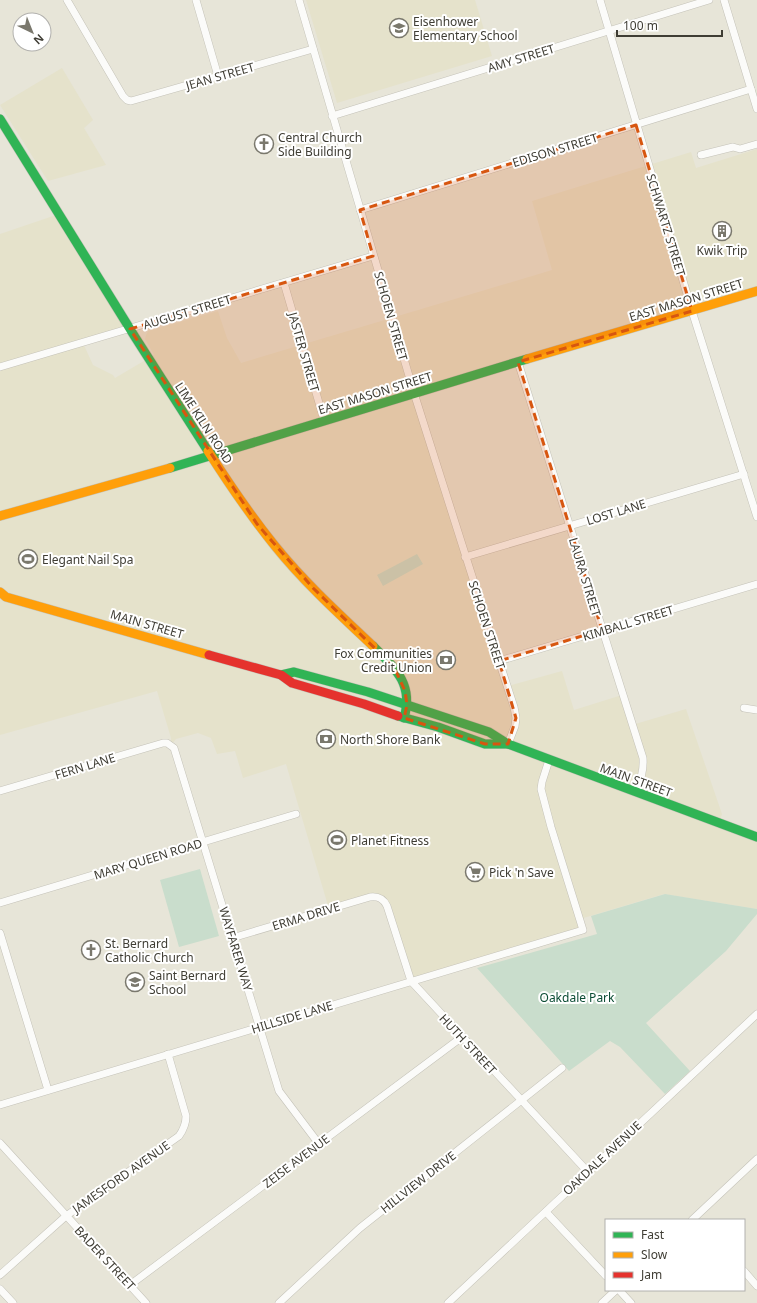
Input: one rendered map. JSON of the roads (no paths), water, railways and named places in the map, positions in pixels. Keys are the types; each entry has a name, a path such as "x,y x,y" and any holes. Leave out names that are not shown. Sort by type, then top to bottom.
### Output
{"main road":[{"name":"LIME KILN ROAD","path":"0,119 130,329 240,501 284,557 321,596 394,666 402,681 408,705"},
{"name":"EAST MASON STREET","path":"0,516 210,456 324,420 757,291"},
{"name":"MAIN STREET","path":"2,596 281,675 295,684 438,727 485,744 508,744"},
{"name":"MAIN STREET","path":"281,675 294,672 299,673 408,705 489,732 508,744 757,837"},
{"path":"404,718 408,705"}],"street":[{"name":"JEAN STREET","path":"67,0 123,96 127,100 134,101 313,49"},
{"path":"196,0 218,76"},
{"name":"SCHOEN STREET","path":"299,0 414,393 498,661 514,707 516,718 515,726 508,744"},
{"name":"SCHWARTZ STREET","path":"600,0 692,311 757,517"},
{"name":"AMY STREET","path":"332,116 709,0"},
{"path":"724,0 757,109"},
{"name":"EDISON STREET","path":"360,210 751,89"},
{"path":"701,155 733,147 740,149 757,144"},
{"name":"AUGUST STREET","path":"0,367 373,256"},
{"name":"JASTER STREET","path":"284,283 324,420"},
{"name":"LAURA STREET","path":"518,362 643,758 642,776 636,792"},
{"name":"LOST LANE","path":"466,556 744,474"},
{"name":"KIMBALL STREET","path":"498,661 757,584"},
{"path":"744,708 757,710"},
{"name":"FERN LANE","path":"0,791 164,743 170,745"},
{"name":"WAYFARER WAY","path":"170,745 176,752 279,1091 319,1144"},
{"name":"HILLSIDE LANE","path":"0,1105 583,930 542,794 542,782 549,760"},
{"name":"MARY QUEEN ROAD","path":"0,903 296,814"},
{"name":"ERMA DRIVE","path":"232,938 370,896 379,897"},
{"name":"HUTH STREET","path":"379,897 387,906 411,981 588,1172"},
{"path":"0,932 48,1090"},
{"name":"OAKDALE AVENUE","path":"448,1303 757,1014"},
{"name":"ZEISE AVENUE","path":"130,1285 462,1037"},
{"name":"JAMESFORD AVENUE","path":"0,1275 66,1216 179,1136 183,1131 186,1116 168,1054"},
{"name":"HILLVIEW DRIVE","path":"279,1303 360,1228 562,1068"},
{"name":"BADER STREET","path":"0,1143 146,1303"},
{"path":"695,1219 757,1159"},
{"path":"546,1212 605,1275"},
{"path":"745,1272 757,1286"},
{"path":"0,1289 13,1303"},
{"path":"602,1303 617,1291"},
{"path":"619,1291 631,1303"}],"place":[{"name":"Eisenhower Elementary School","path":"399,28"},
{"name":"Central Church Side Building","path":"264,144"},
{"name":"Kwik Trip","path":"722,231"},
{"name":"Elegant Nail Spa","path":"28,559"},
{"name":"Fox Communities Credit Union","path":"446,660"},
{"name":"North Shore Bank","path":"326,739"},
{"name":"Planet Fitness","path":"337,840"},
{"name":"Pick 'n Save","path":"475,872"},
{"name":"St. Bernard Catholic Church","path":"91,950"},
{"name":"Saint Bernard School","path":"135,982"}],"park label":[{"name":"Oakdale Park","path":"577,997"}]}
